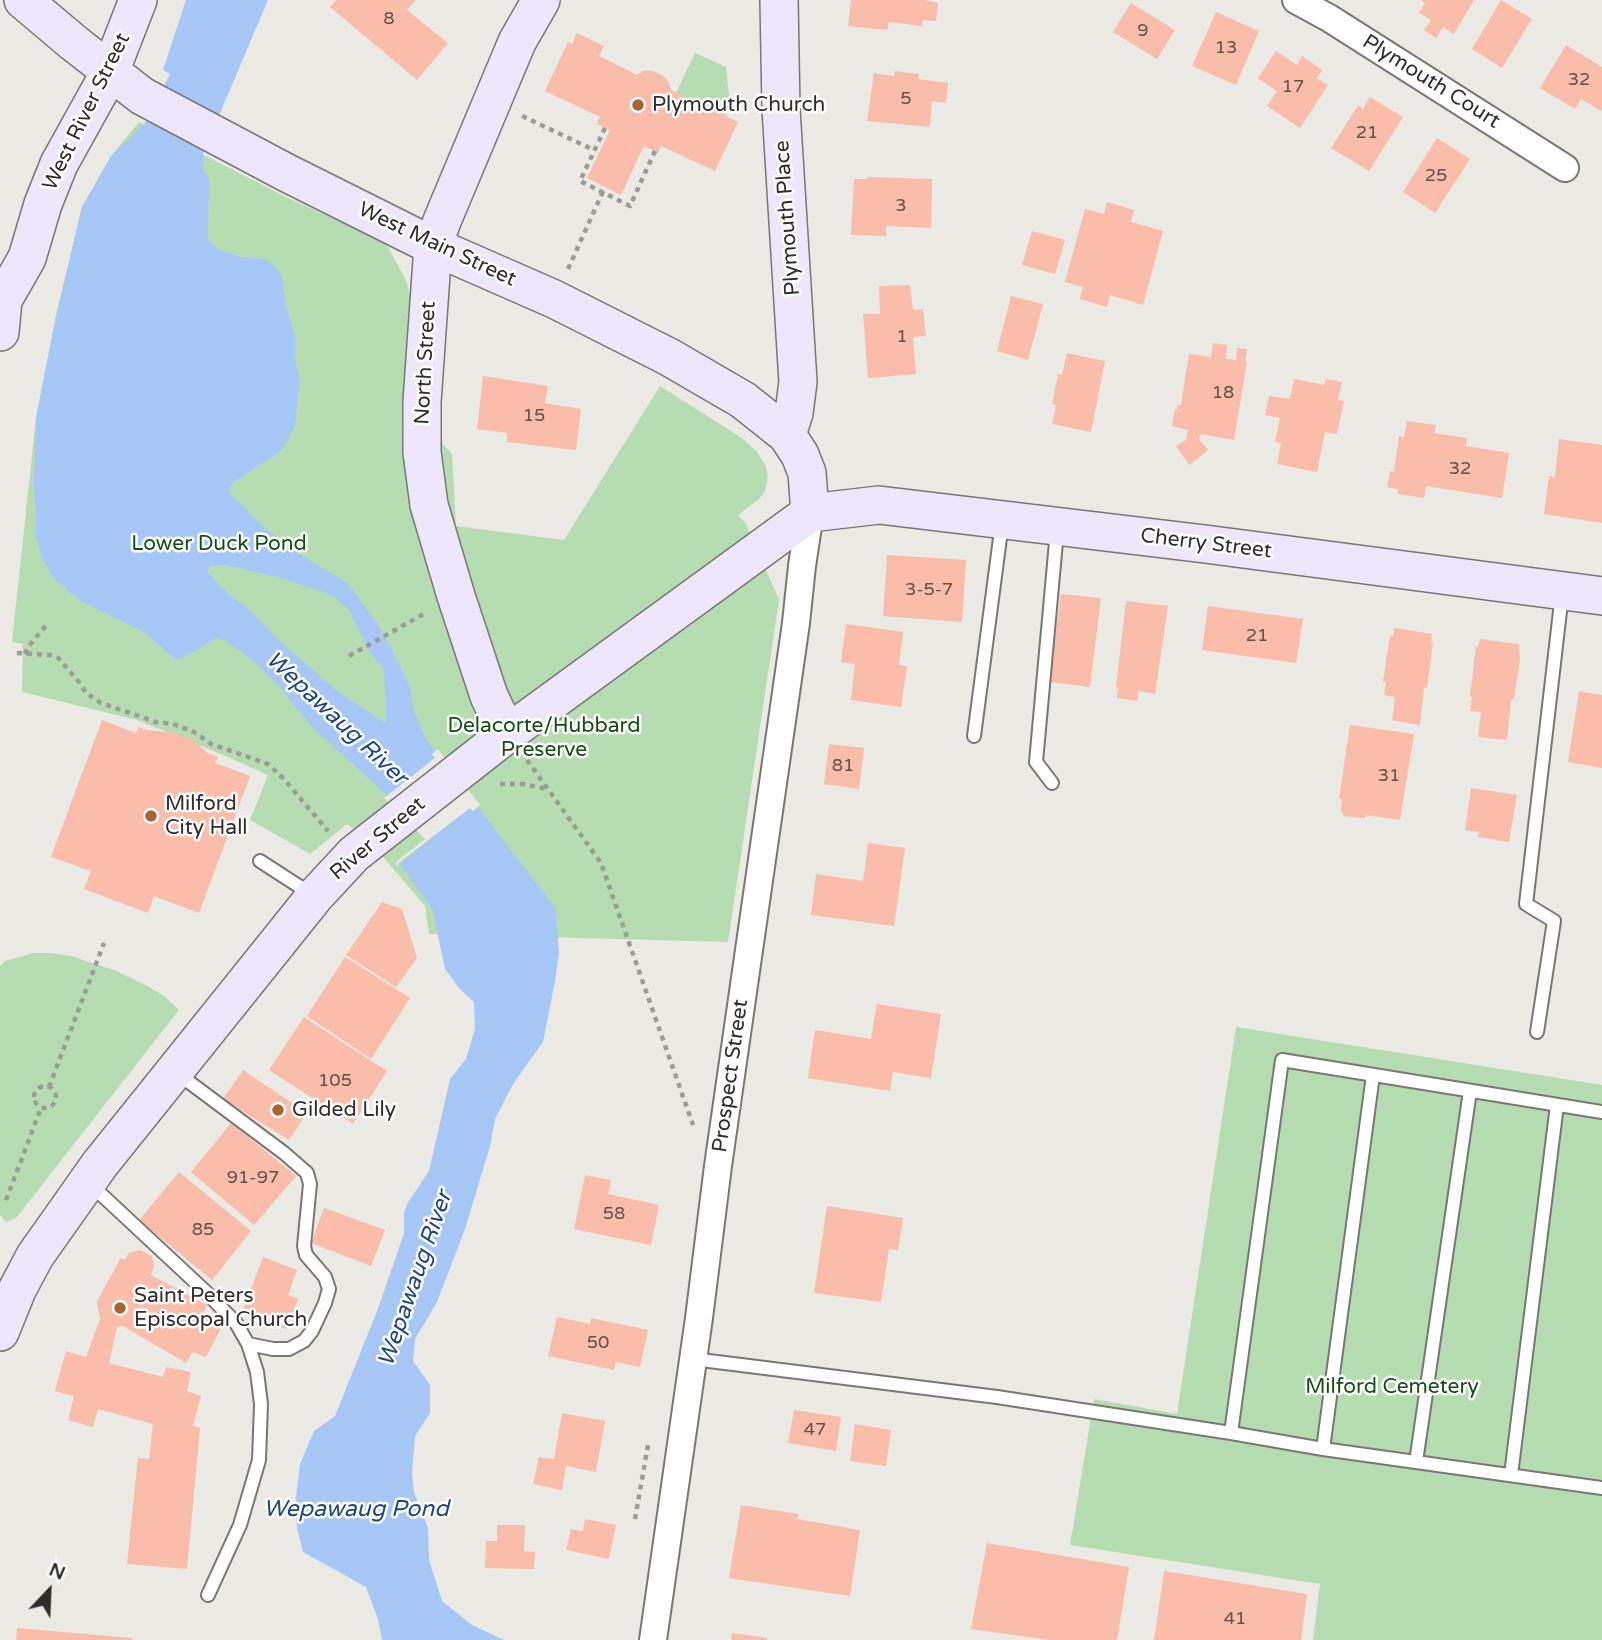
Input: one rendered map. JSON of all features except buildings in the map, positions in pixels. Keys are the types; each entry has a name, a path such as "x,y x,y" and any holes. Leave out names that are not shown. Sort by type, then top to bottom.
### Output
{"main road":[{"name":"West Main Street","path":"23,0 142,96 433,246 554,299 669,357 743,400 787,435 800,455 807,473 810,513"},
{"name":"West River Street","path":"1,307 27,258 43,204 59,164 110,72 138,0"},
{"name":"North Street","path":"517,747 489,696 429,505 422,452 422,402 433,246 517,42 541,0"},
{"name":"Plymouth Place","path":"779,0 781,109 798,382 794,413 787,435"},
{"name":"Cherry Street","path":"810,513 879,505 1218,545 1602,596"},
{"name":"River Street","path":"2,1314 35,1256 88,1181 315,896 345,846 483,774 810,513"}],"street":[{"name":"Plymouth Court","path":"1296,0 1329,18 1565,167"},
{"name":"Prospect Street","path":"653,1640 810,513"}],"lane":[{"path":"974,736 1003,519"},
{"path":"1052,783 1037,762 1057,527"},
{"path":"1538,1032 1554,921 1526,904 1562,590"},
{"path":"260,861 315,896"},
{"path":"1231,1433 1282,1060 1602,1112"},
{"path":"174,1071 284,1153 307,1173 310,1184 304,1247 306,1255 325,1278 329,1289 325,1303 312,1331 304,1341 289,1349 248,1344"},
{"path":"1323,1449 1373,1075"},
{"path":"1416,1462 1470,1091"},
{"path":"1511,1475 1557,1105"},
{"path":"88,1181 236,1323 248,1344 257,1372 261,1404 259,1461 240,1525 208,1595"},
{"path":"694,1359 997,1397 1323,1449 1602,1488"}],"path":[{"path":"512,111 594,150"},
{"path":"605,128 580,181 604,190 630,205 655,151"},
{"path":"563,280 604,190"},
{"path":"25,653 48,623"},
{"path":"349,656 392,632"},
{"path":"17,653 58,658 86,693 101,703 156,722 173,724 194,732 211,744 268,764 345,846"},
{"path":"517,747 601,863 694,1130"},
{"path":"483,774 548,789"},
{"path":"49,1087 104,943"},
{"path":"43,1086 49,1087 53,1090 55,1101 47,1108 41,1108 36,1104 34,1093 43,1086"},
{"path":"6,1200 41,1108"},
{"path":"635,1520 650,1434"}],"green space":[{"path":"695,53 726,67 730,107 725,116 676,93"},
{"name":"Delacorte/Hubbard Preserve","path":"139,122 286,197 382,241 388,247 407,282 410,298 405,402 452,454 456,526 564,540 660,386 742,438 756,451 765,464 768,476 765,491 738,515 746,524 779,600 728,942 429,934 425,906 366,837 347,824 310,854 250,820 268,775 137,720 22,692 23,644 12,642 36,418 56,316 82,207 111,156"},
{"path":"33,953 71,956 114,970 164,996 179,1010 16,1218 6,1222 0,1215 0,966 5,961"},
{"name":"Milford Cemetery","path":"1236,1027 1602,1085 1602,1640 1313,1640 1320,1584 1070,1545 1094,1399 1177,1414"}],"water":[{"path":"186,0 268,0 203,153 203,170 209,179 208,239 216,248 240,257 264,259 275,266 282,277 286,306 295,336 295,359 300,380 295,425 280,452 234,482 228,491 262,526 299,554 347,583 377,623 391,648 410,687 414,711 426,739 556,909 559,953 543,1042 513,1084 495,1119 490,1146 465,1229 437,1302 415,1339 413,1361 430,1385 430,1413 415,1436 412,1473 414,1492 428,1528 429,1560 442,1601 472,1625 504,1640 382,1640 378,1619 366,1587 303,1552 295,1507 300,1464 314,1431 335,1416 379,1306 404,1233 407,1204 429,1171 450,1079 466,1059 475,1029 474,1002 445,969 433,911 400,864 430,839 313,728 277,684 251,659 225,640 217,638 184,657 175,659 144,632 79,600 55,580 42,558 36,536 36,418 56,316 82,207 111,156 145,123 170,74 163,70","holes":["226,565 318,590 334,597 349,610 369,651 384,669 386,723 338,692 208,573 209,566"]}],"pier":[{"path":"438,749 480,805 473,811 470,808 397,864 399,868 396,864 397,861 425,839 384,798 435,758 432,754"}],"place":[{"name":"Plymouth Church","path":"638,105"},
{"name":"Milford City Hall","path":"151,816"},
{"name":"Gilded Lily","path":"278,1110"},
{"name":"Saint Peters Episcopal Church","path":"120,1308"}],"park label":[{"name":"Lower Duck Pond","path":"219,544"}],"water label":[{"name":"Wepawaug River","path":"336,719"},
{"name":"Wepawaug River","path":"416,1279"},
{"name":"Wepawaug Pond","path":"356,1510"}]}
